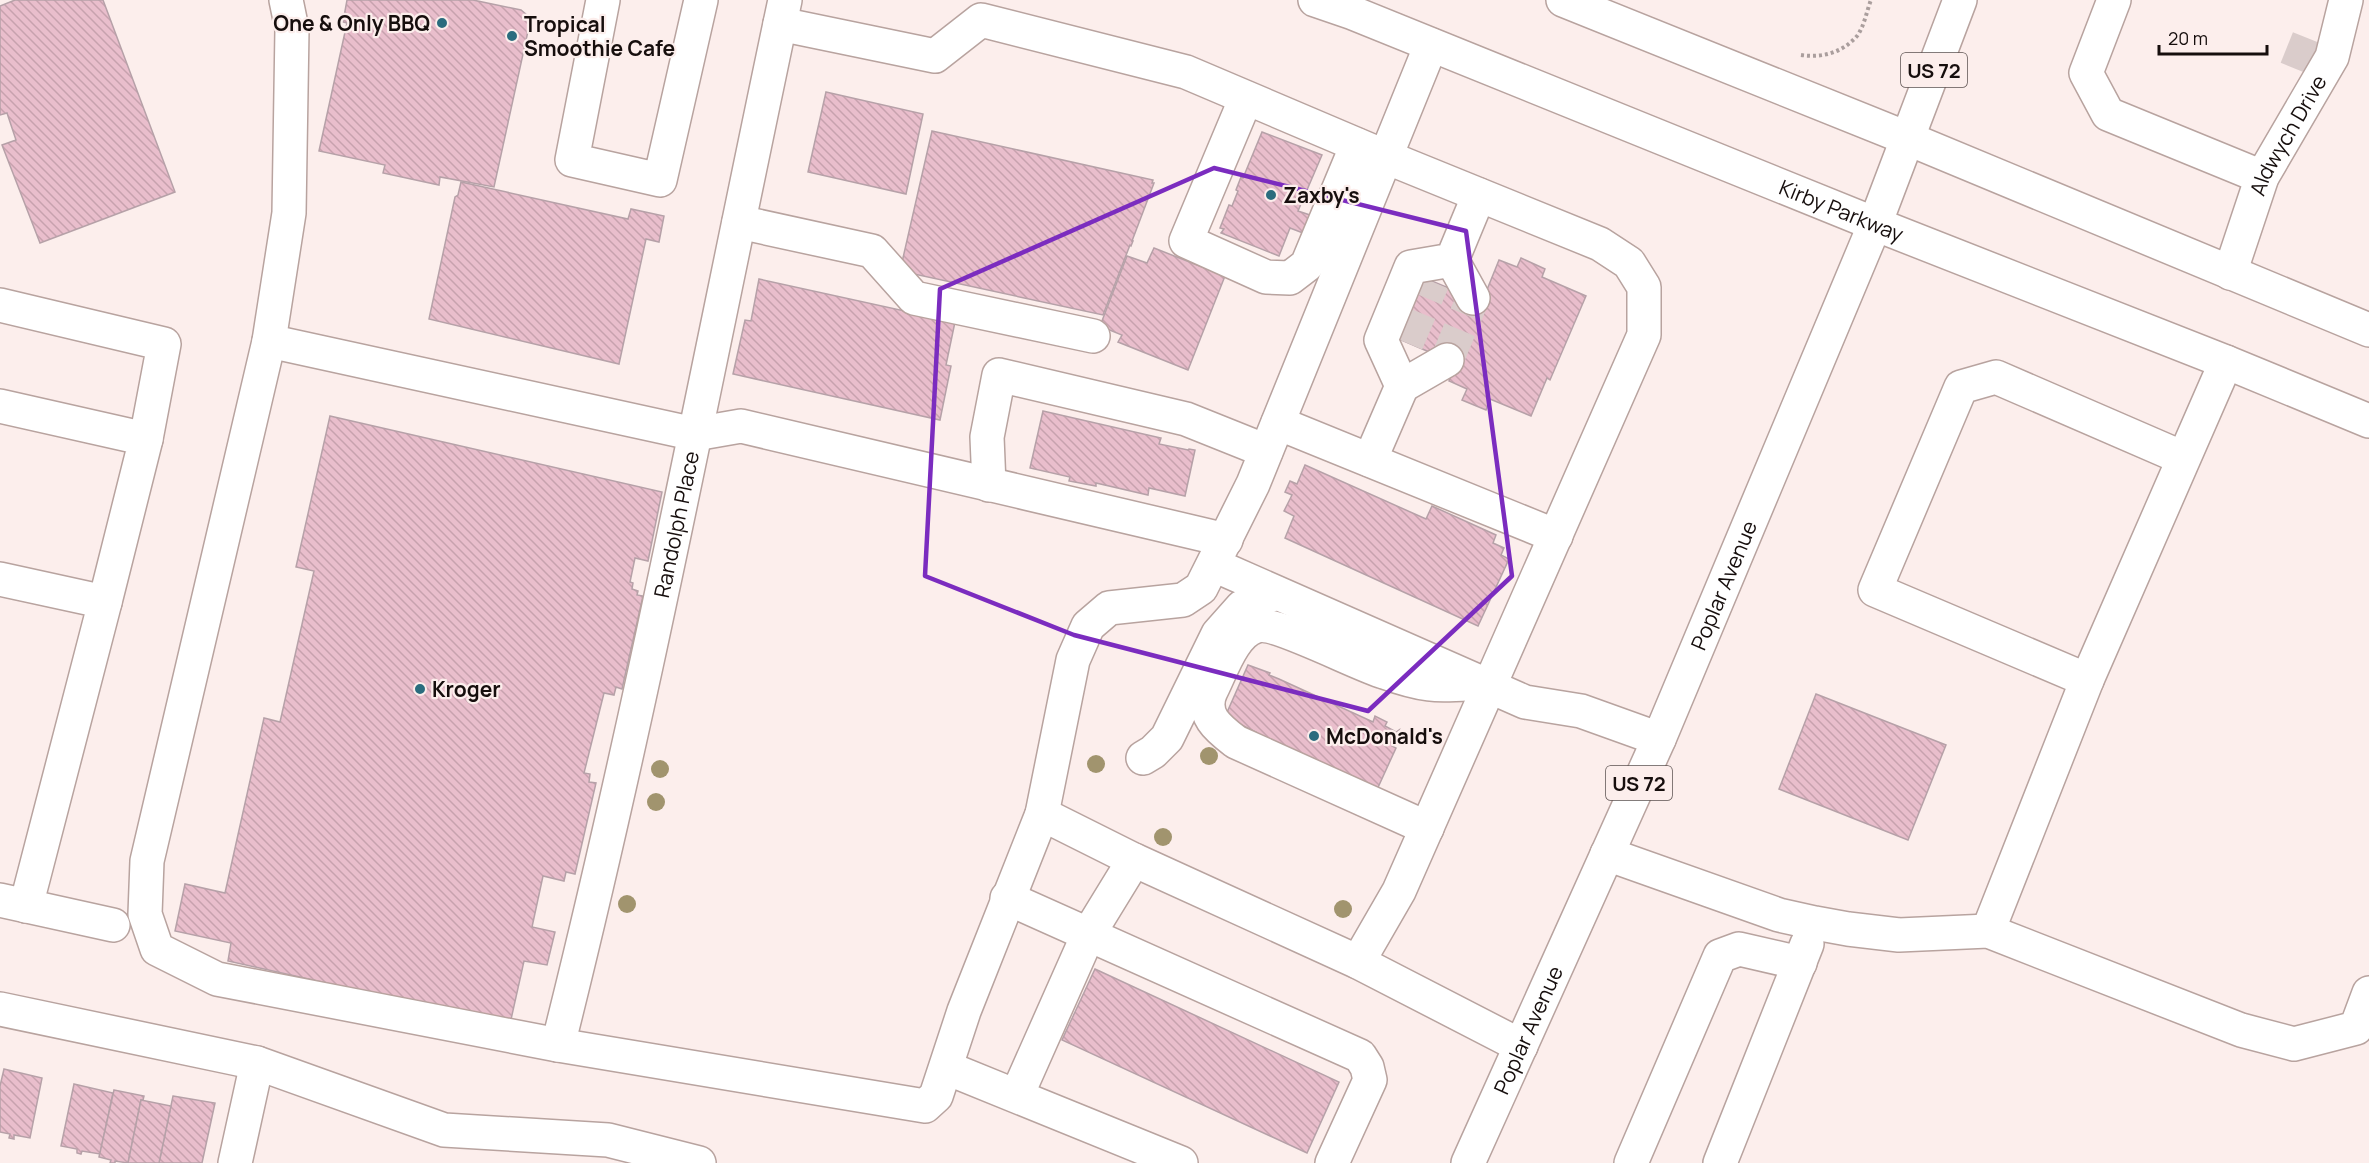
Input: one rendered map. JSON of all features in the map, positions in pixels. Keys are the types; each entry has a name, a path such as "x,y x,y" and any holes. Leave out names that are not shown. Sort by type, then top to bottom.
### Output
{"main road":[{"path":"286,0 292,29 288,213 269,341 147,861 145,914 157,949 217,979 558,1045 925,1106 936,1096 964,1011 1042,814 1073,660 1088,626 1109,608 1183,600 1201,588 1220,553 1272,437 1371,151"},
{"path":"603,0 572,160 660,180 701,0"},
{"name":"Kirby Parkway","path":"1315,0 1353,13 2369,421"},
{"path":"1563,0 1909,139 2369,330"},
{"name":"Poplar Avenue","path":"1468,1163 1659,739 1875,224 1960,0"},
{"path":"2114,0 2086,73 2108,114 2262,177"},
{"path":"2312,29 2344,0"},
{"name":"Aldwych Drive","path":"2230,273 2262,177 2332,57 2344,0"},
{"path":"782,12 935,56 975,10 1186,72 1371,151 1600,244 1629,263 1644,287 1644,334 1556,536 1484,685 1427,828 1399,891 1358,962"},
{"name":"Randolph Place","path":"558,1045 624,768 782,12"},
{"path":"1246,98 1186,242 1266,277 1290,278 1306,265 1431,45"},
{"path":"2294,120 2296,69"},
{"path":"1402,386 1381,340 1412,267 1453,283 1479,195"},
{"path":"739,222 872,251 914,298 1093,336"},
{"path":"0,305 164,344 146,438 105,602 13,903 113,925"},
{"path":"269,341 695,434 741,426 989,485 1220,553 1276,593 1484,685 1525,702 1581,711 1659,739"},
{"path":"1370,460 1402,386 1429,352"},
{"path":"1988,931 2086,680 2226,362"},
{"path":"989,485 987,437 999,375 1370,460 1556,536"},
{"path":"2086,680 1875,590 1961,387 1996,377 2183,458"},
{"path":"0,406 146,438"},
{"path":"0,579 105,602"},
{"path":"1143,758 1167,738 1218,634 1242,607 1276,593"},
{"path":"1427,828 1236,742 1208,715 1207,700 1233,645 1246,632 1258,625 1280,628 1329,650 1395,675 1428,684 1484,685"},
{"path":"1042,814 1134,860 1358,962 1521,1046"},
{"path":"1606,854 1779,915 1848,930 1899,935 1988,931 2241,1030 2294,1044 2356,1028 2369,993"},
{"path":"1017,1095 1088,935 1134,860"},
{"path":"1007,898 1360,1056 1367,1067 1370,1080 1332,1163"},
{"path":"1719,1163 1815,923"},
{"path":"1631,1163 1720,956 1739,949 1800,963"},
{"path":"0,1009 257,1063 444,1130 608,1140 699,1163"},
{"path":"235,1163 257,1063"},
{"path":"947,1068 1180,1163"}],"path":[{"path":"1799,55 1815,57 1831,55 1858,35 1871,0"}],"highlighted area":[{"path":"1214,168 1466,231 1512,576 1368,711 1074,635 925,576 940,289"}],"building":[{"path":"15,0 103,0 175,192 40,243 2,145 16,140 7,113 0,115 0,6"},
{"path":"347,0 473,0 521,10 528,16 530,22 494,187 440,177 439,185 383,173 385,165 319,151 347,23 343,22"},
{"path":"826,92 923,114 906,194 808,172"},
{"path":"932,131 1153,180 1152,183 1154,183 1133,241 1103,315 900,271"},
{"name":"Zaxby's","path":"1262,132 1322,155 1298,211 1310,215 1303,233 1290,228 1279,256 1221,233 1224,229 1220,228 1229,205 1232,206 1241,177 1243,178"},
{"path":"461,182 628,219 631,209 664,216 659,242 646,239 619,364 429,319 455,197 458,195"},
{"path":"1154,248 1225,276 1188,370 1118,342 1122,335 1100,326 1127,256 1147,263"},
{"path":"1521,258 1545,269 1542,277 1586,296 1550,380 1547,378 1531,416 1490,399 1486,410 1462,400 1467,389 1449,381 1457,364 1390,335 1415,274 1482,302 1499,260 1517,267"},
{"path":"759,279 955,322 946,365 951,366 940,420 733,374 745,320 751,321"},
{"path":"1043,411 1161,438 1159,444 1195,450 1185,496 1149,488 1148,495 1096,483 1096,486 1069,481 1070,477 1030,468"},
{"path":"330,416 662,492 648,561 635,558 630,582 633,583 632,589 638,591 637,595 643,596 622,689 616,687 614,695 604,693 584,773 590,774 589,782 596,783 575,874 566,872 564,881 543,876 532,927 555,932 547,965 524,961 510,1024 228,961 231,943 175,931 185,884 225,893 264,718 280,722 314,571 296,567"},
{"path":"1305,465 1426,519 1432,506 1496,535 1493,543 1504,548 1501,555 1509,559 1478,626 1285,538 1294,516 1284,511 1292,495 1285,492 1290,481 1297,484"},
{"path":"1248,665 1270,673 1269,675 1373,722 1375,716 1387,722 1385,726 1396,732 1399,730 1392,746 1396,748 1375,794 1253,739 1256,732 1225,717"},
{"path":"1816,694 1946,745 1908,840 1779,789"},
{"path":"1095,969 1339,1082 1307,1153 1062,1040"},
{"path":"4,1069 42,1078 30,1138 14,1135 14,1139 9,1138 10,1134 0,1132 0,1086"},
{"path":"74,1084 113,1093 100,1154 82,1151 81,1154 77,1153 77,1149 61,1146"},
{"path":"114,1090 144,1096 141,1100 128,1163 115,1161 115,1163 110,1163 111,1160 99,1157"},
{"path":"173,1096 215,1103 202,1163 159,1163"},
{"path":"141,1100 171,1106 159,1163 128,1163"}],"tunnel":[{"path":"2296,69 2312,29"},
{"path":"1407,343 1433,282"},
{"path":"1447,360 1473,298"}],"place":[{"name":"One & Only BBQ","path":"442,23"},
{"name":"Tropical Smoothie Cafe","path":"512,36"},
{"name":"Zaxby's","path":"1271,195"},
{"name":"Kroger","path":"420,689"},
{"name":"McDonald's","path":"1314,736"}]}
